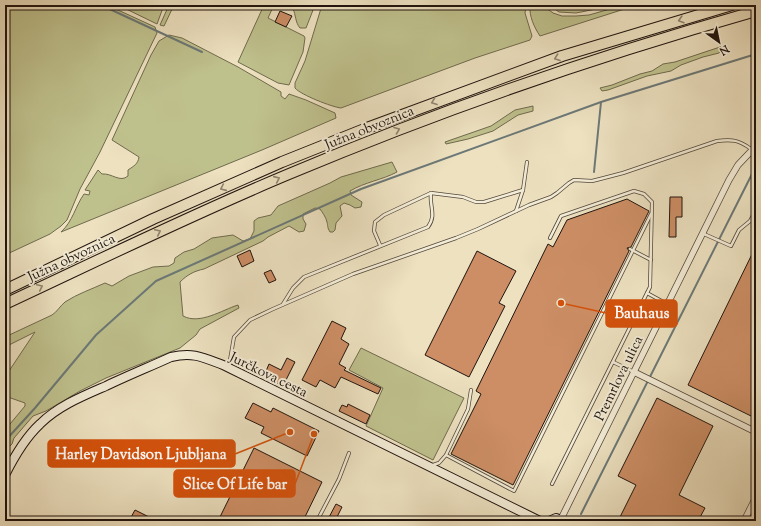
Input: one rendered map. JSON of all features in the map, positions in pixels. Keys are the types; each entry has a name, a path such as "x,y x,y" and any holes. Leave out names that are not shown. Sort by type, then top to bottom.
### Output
{"highway":[{"name":"Južna obvoznica","path":"5,290 153,219 282,162 367,128 562,56 732,5"},
{"name":"Južna obvoznica","path":"5,304 182,221 288,174 404,128 561,71 686,31 756,11"}],"street":[{"name":"Premrlova ulica","path":"562,520 634,372 738,165 754,148"},
{"name":"Jurčkova cesta","path":"5,475 19,450 37,427 57,411 78,398 164,360 183,354 195,355 229,368 540,521"},
{"path":"634,372 756,431"},
{"path":"744,521 756,497"},
{"path":"549,521 556,518 562,520"}],"lane":[{"path":"229,368 234,337 250,320 282,304 353,274 456,238 551,197 574,180 600,180 717,141 730,140 754,148"},
{"path":"515,212 523,190 527,162"},
{"path":"380,245 374,231 375,222 384,215 431,193 463,197 476,202 484,202 523,190"},
{"path":"550,238 561,216 634,192 641,192 652,202 650,287 552,484"},
{"path":"282,304 293,288 304,277 380,245 424,230 432,221 431,193"},
{"path":"703,233 731,246 740,230 750,221 756,210"},
{"path":"446,455 514,491 652,212"},
{"path":"632,250 651,260"},
{"path":"647,293 668,304"},
{"path":"613,362 634,372"},
{"path":"429,466 439,463 446,455 468,409 471,390"},
{"path":"317,521 339,479 349,453"}],"green space":[{"path":"5,5 107,5 155,27 157,33 100,152 80,189 67,220 50,234 5,255"},
{"path":"118,5 164,5 157,24"},
{"path":"169,5 174,5 164,26 160,25"},
{"path":"264,5 315,5 306,28 300,28 298,26 293,9 273,7 268,18 304,36 305,38 303,52 289,85 278,83 238,62"},
{"path":"322,5 526,5 525,13 532,36 530,40 475,58 341,108 303,94 295,88 295,83 305,61"},
{"path":"530,5 542,5 553,13 562,16 576,16 589,15 624,5 637,5 540,36 532,21"},
{"path":"549,5 616,5 576,13 559,12"},
{"path":"169,35 182,38 238,67 281,92 281,96 285,99 289,94 306,100 335,113 336,118 262,150 61,232 71,219 84,194 89,195 90,191 85,190 98,170 102,174 125,178 128,176 128,170 137,163 139,157 112,140 151,55 159,41"},
{"path":"723,46 723,49 719,53 681,65 671,71 647,76 608,90 602,91 600,88 652,71 663,64 675,62"},
{"path":"533,106 533,111 518,115 493,131 468,139 446,144 445,142 491,126 515,110"},
{"path":"392,162 397,172 350,191 351,195 362,202 361,207 355,208 344,203 340,206 342,216 336,223 335,230 333,232 330,232 326,218 320,209 315,208 303,214 303,219 306,224 304,231 299,232 289,226 263,241 185,277 180,282 183,316 197,319 204,318 238,305 239,308 200,329 196,335 180,348 106,378 46,411 33,416 5,451 5,430 25,406 25,403 5,396 5,379 35,332 5,347 5,337 52,315 65,302 74,296 105,283 112,286 129,276 153,267 169,266 174,263 175,258 184,252 194,249 212,238 233,235 243,241 250,239 254,231 254,221 258,218 271,215 278,206 341,177"},
{"path":"361,348 464,398 433,460 366,426 383,388 349,370"}],"building":[{"path":"280,11 292,16 286,27 275,22"},
{"path":"670,197 682,197 682,217 676,217 676,237 669,237"},
{"path":"627,199 649,211 631,247 627,248 629,251 513,485 451,454 481,394 476,391 548,244 553,247 567,220"},
{"path":"756,246 756,407 751,416 688,385"},
{"path":"250,250 254,261 242,267 237,256"},
{"path":"477,251 516,271 499,303 505,306 469,377 425,355"},
{"path":"271,270 276,280 269,283 264,273"},
{"path":"332,321 346,328 341,339 349,344 339,364 346,368 344,370 381,388 378,394 341,377 335,388 320,380 316,387 302,380"},
{"path":"287,358 295,362 283,386 264,376 269,364 281,370"},
{"path":"657,398 713,426 679,495 705,508 698,521 618,521 636,485 618,476"},
{"path":"253,403 271,412 273,408 319,431 307,456 261,433 264,427 245,418"},
{"path":"348,404 370,415 366,424 339,411 342,405 347,407"},
{"path":"254,448 322,482 303,521 218,521"},
{"path":"336,504 342,507 335,521 327,521"},
{"path":"135,510 157,521 129,521"}],"waterway":[{"path":"101,5 202,52"},
{"path":"5,441 35,408 96,335 156,281 361,189 601,102 756,54"},
{"path":"594,172 601,102"},
{"path":"581,514 756,166"}],"place":[{"name":"Bauhaus","path":"561,303"},
{"name":"Harley Davidson Ljubljana","path":"290,432"},
{"name":"Slice Of Life bar","path":"314,434"}]}
